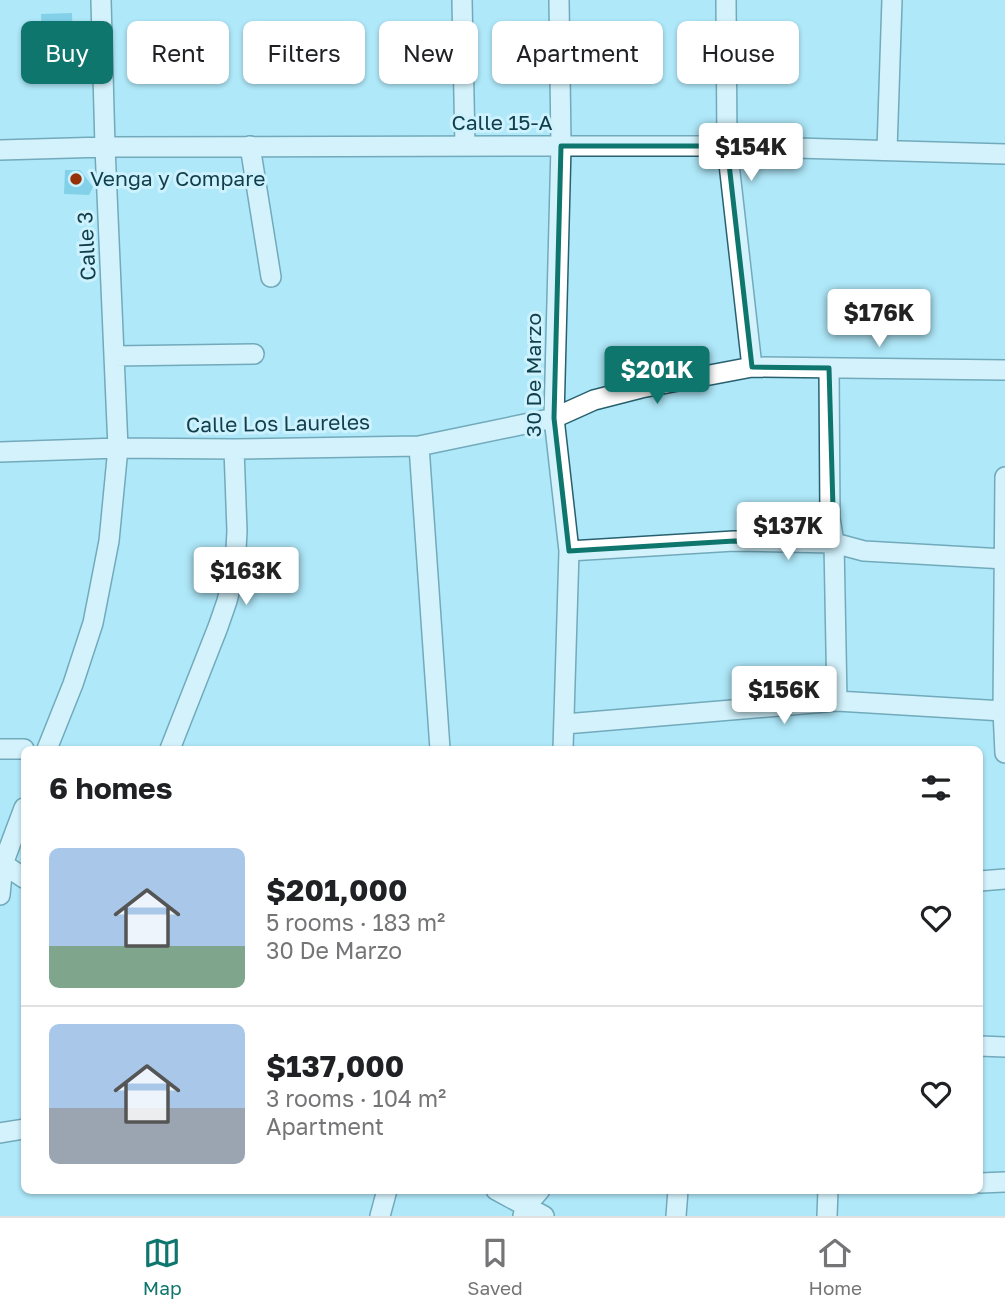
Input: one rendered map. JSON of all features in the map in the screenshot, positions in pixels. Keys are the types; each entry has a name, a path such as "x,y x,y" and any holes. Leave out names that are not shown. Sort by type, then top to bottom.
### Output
{"street":[{"name":"Calle 3","path":"48,746 93,623 109,541 118,448 101,0"},
{"path":"462,0 465,146"},
{"name":"30 De Marzo","path":"559,0 561,146 554,418 569,551 564,746"},
{"path":"726,0 727,146 752,367"},
{"path":"887,150 892,0"},
{"name":"Calle 15-A","path":"0,150 250,146 727,146 1005,153"},
{"path":"250,146 271,277"},
{"path":"114,356 254,354"},
{"name":"Calle Los Laureles","path":"0,452 118,448 418,446 554,418 594,400 641,388 752,367 1005,370"},
{"path":"830,368 830,518 834,543 837,701"},
{"path":"418,446 440,746"},
{"path":"171,746 218,627 235,568 237,531 234,449"},
{"path":"1005,477 1005,753"},
{"path":"569,551 734,541 834,543 864,551 1004,559"},
{"path":"565,724 837,701 1003,710"},
{"path":"0,749 21,749"},
{"path":"0,895 2,864 21,816"},
{"path":"2,864 21,876"},
{"path":"983,881 1005,879"},
{"path":"983,1046 1005,1047"},
{"path":"0,1133 21,1130"},
{"path":"983,1183 1005,1182"},
{"path":"380,1216 386,1194"},
{"path":"501,1194 524,1211 544,1216"},
{"path":"524,1211 537,1194"},
{"path":"676,1216 678,1194"},
{"path":"827,1216 828,1194"}],"highlighted area":[{"path":"561,146 727,146 752,367 829,368 834,543 734,541 569,551 554,418"}],"building":[{"path":"72,13 72,21 41,21 41,14"},
{"name":"Venga y Compare","path":"65,170 80,170 93,187 89,195 64,194"}],"place":[{"name":"Venga y Compare","path":"76,179"}]}
